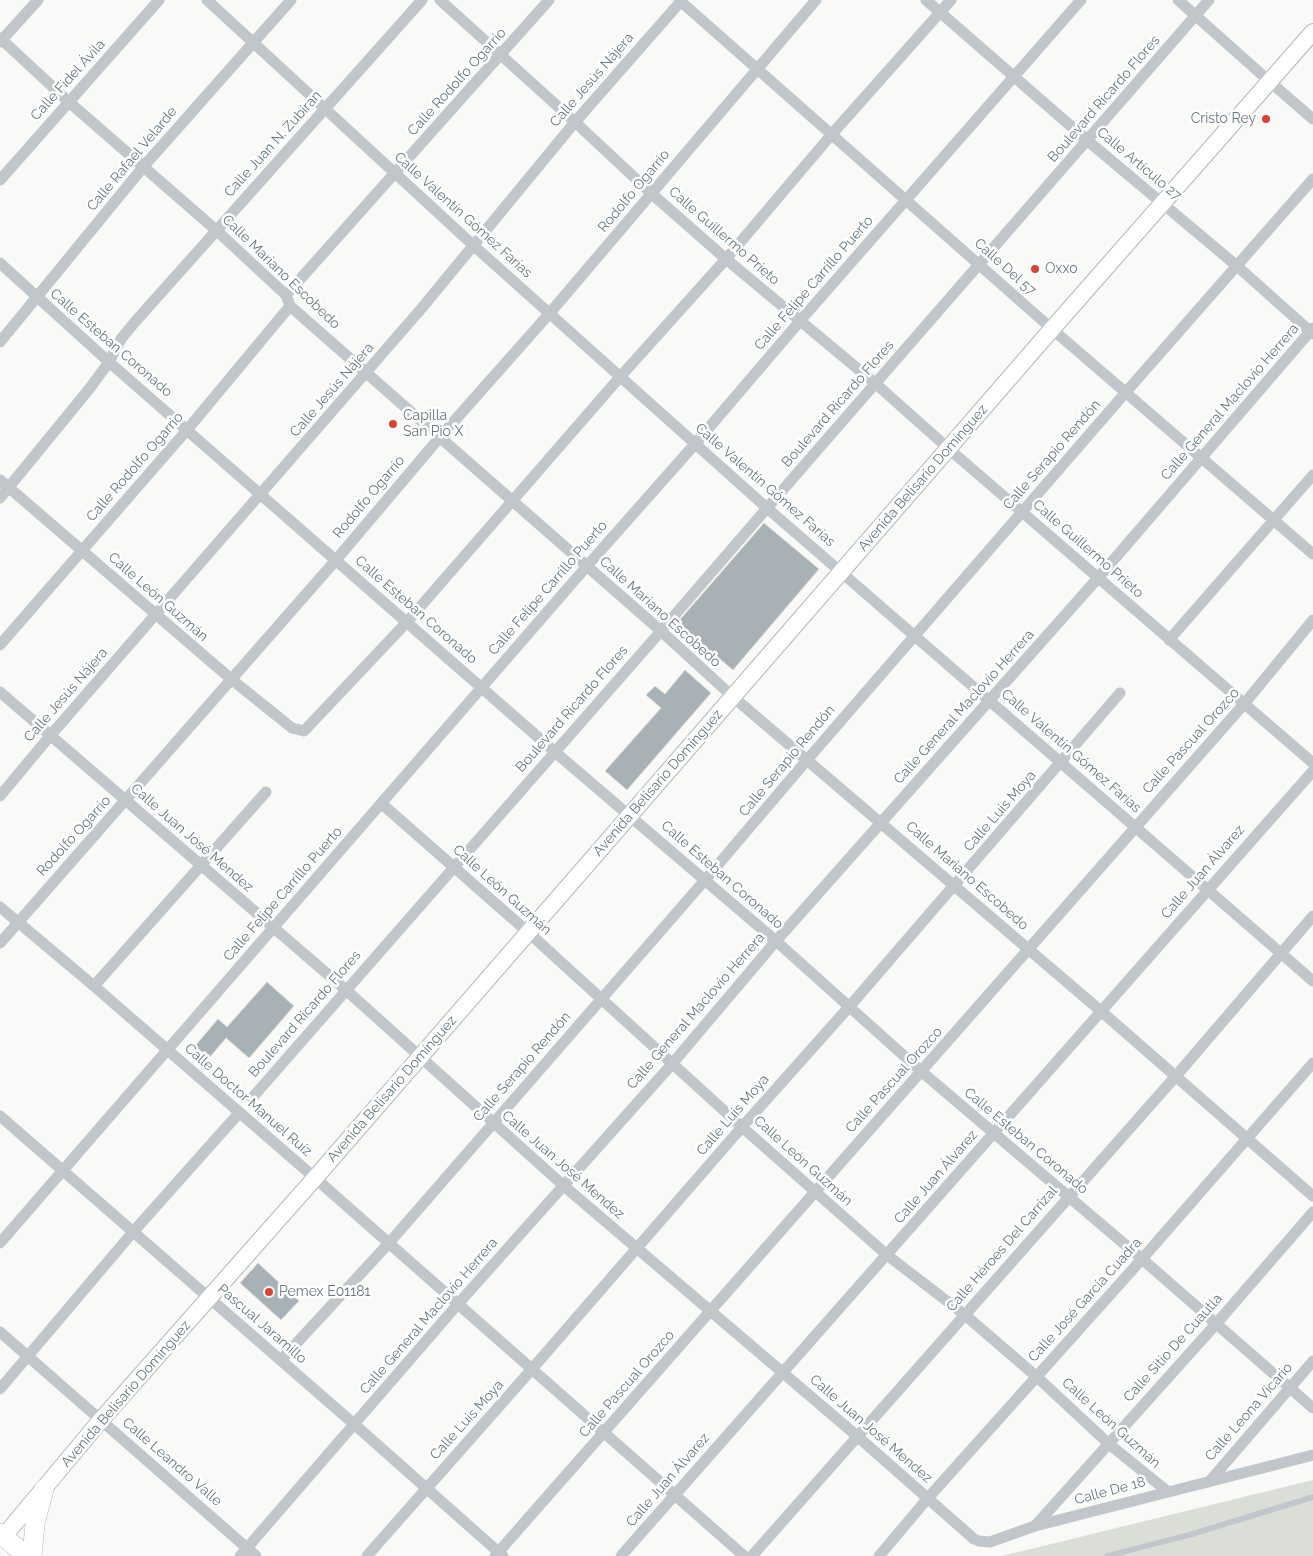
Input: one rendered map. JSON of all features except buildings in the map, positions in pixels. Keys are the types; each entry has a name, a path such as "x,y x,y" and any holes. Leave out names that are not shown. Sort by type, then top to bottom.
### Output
{"main road":[{"path":"32,1556 35,1524 44,1489"},
{"path":"1,1537 26,1556"}],"street":[{"path":"1,40 38,0"},
{"name":"Calle Fidel Ávila","path":"0,180 159,0"},
{"name":"Calle Valentín Gómez Farías","path":"207,0 473,245 766,508 1313,981"},
{"name":"Calle Rafael Velarde","path":"0,342 144,166 291,0"},
{"name":"Calle Juan N. Zubiran","path":"0,498 4,484 90,388 134,323 422,0"},
{"name":"Calle Guillermo Prieto","path":"440,0 726,259 876,384 1313,763"},
{"name":"Calle Rodolfo Ogarrio","path":"0,645 187,430 288,300 394,173 549,0"},
{"name":"Calle Del 57","path":"681,0 756,69 1052,329 1313,554"},
{"name":"Calle Jesús Nájera","path":"0,796 421,309 575,122 681,0"},
{"name":"Rodolfo Ogarrio","path":"0,943 549,314 816,0"},
{"name":"Calle Artículo 27","path":"926,0 1088,141 1312,331"},
{"path":"408,622 514,502 620,377 726,259 832,134 951,0"},
{"name":"Calle Felipe Carrillo Puerto","path":"0,1243 695,444 800,320 1081,0"},
{"path":"1178,0 1313,119"},
{"name":"Boulevard Ricardo Flores","path":"252,1098 1209,0"},
{"name":"Avenida Belisario Domínguez","path":"1,1537 44,1489 101,1420 529,933 732,696 1313,32"},
{"name":"Calle Mariano Escobedo","path":"1,40 216,230 366,372 661,631 732,696 882,822 1313,1196"},
{"name":"Calle Serapio Rendón","path":"280,1360 389,1243 706,880 1022,511 1313,179"},
{"name":"Calle Esteban Coronado","path":"0,262 108,362 555,752 776,941 922,1072 1142,1259 1313,1408"},
{"name":"Calle General Maclovio Herrera","path":"244,1552 458,1304 672,1064 776,941 1098,578 1312,331"},
{"path":"1169,640 1313,475"},
{"name":"Calle León Guzmán","path":"4,484 231,679 292,728 301,731 308,729 408,622"},
{"name":"Calle Pascual Orozco","path":"499,1555 814,1191 922,1072 1244,704 1313,620"},
{"name":"Calle Juan José Mendez","path":"0,692 346,990 492,1123 636,1249 783,1372 974,1539"},
{"name":"Calle Luis Moya","path":"366,1556 850,1006 1120,693"},
{"name":"Calle Juan Álvarez","path":"621,1556 1313,771"},
{"path":"94,986 266,792"},
{"name":"Calle León Guzmán","path":"382,804 529,933 742,1127 887,1255 965,1315 1037,1376 1109,1444 1166,1491"},
{"name":"Calle Doctor Manuel Ruíz","path":"0,907 315,1178 744,1556"},
{"name":"Calle Héroes Del Carrizal","path":"752,1556 1176,1076 1313,916"},
{"name":"Calle José García Cuadra","path":"879,1556 928,1498 1142,1259 1313,1063"},
{"path":"0,1389 133,1232 239,1113"},
{"name":"Pascual Jaramillo","path":"0,1116 427,1487 499,1555"},
{"name":"Calle Sitio De Cuautla","path":"1035,1526 1216,1324 1313,1212"},
{"name":"Calle Leandro Valle","path":"0,1332 101,1420 244,1552 256,1556"},
{"name":"Calle Leona Vicario","path":"1209,1482 1313,1362"},
{"name":"Calle De 18","path":"974,1539 990,1542 1035,1526 1313,1455"}],"lane":[{"path":"1107,1556 1189,1535 1313,1497"}],"shaded area":[{"path":"1313,1480 1313,1556 1002,1556"}],"place":[{"name":"Cristo Rey","path":"1266,119"},
{"name":"Oxxo","path":"1035,269"},
{"name":"Capilla San Pio X","path":"393,424"},
{"name":"Pemex E01181","path":"269,1292"}]}
